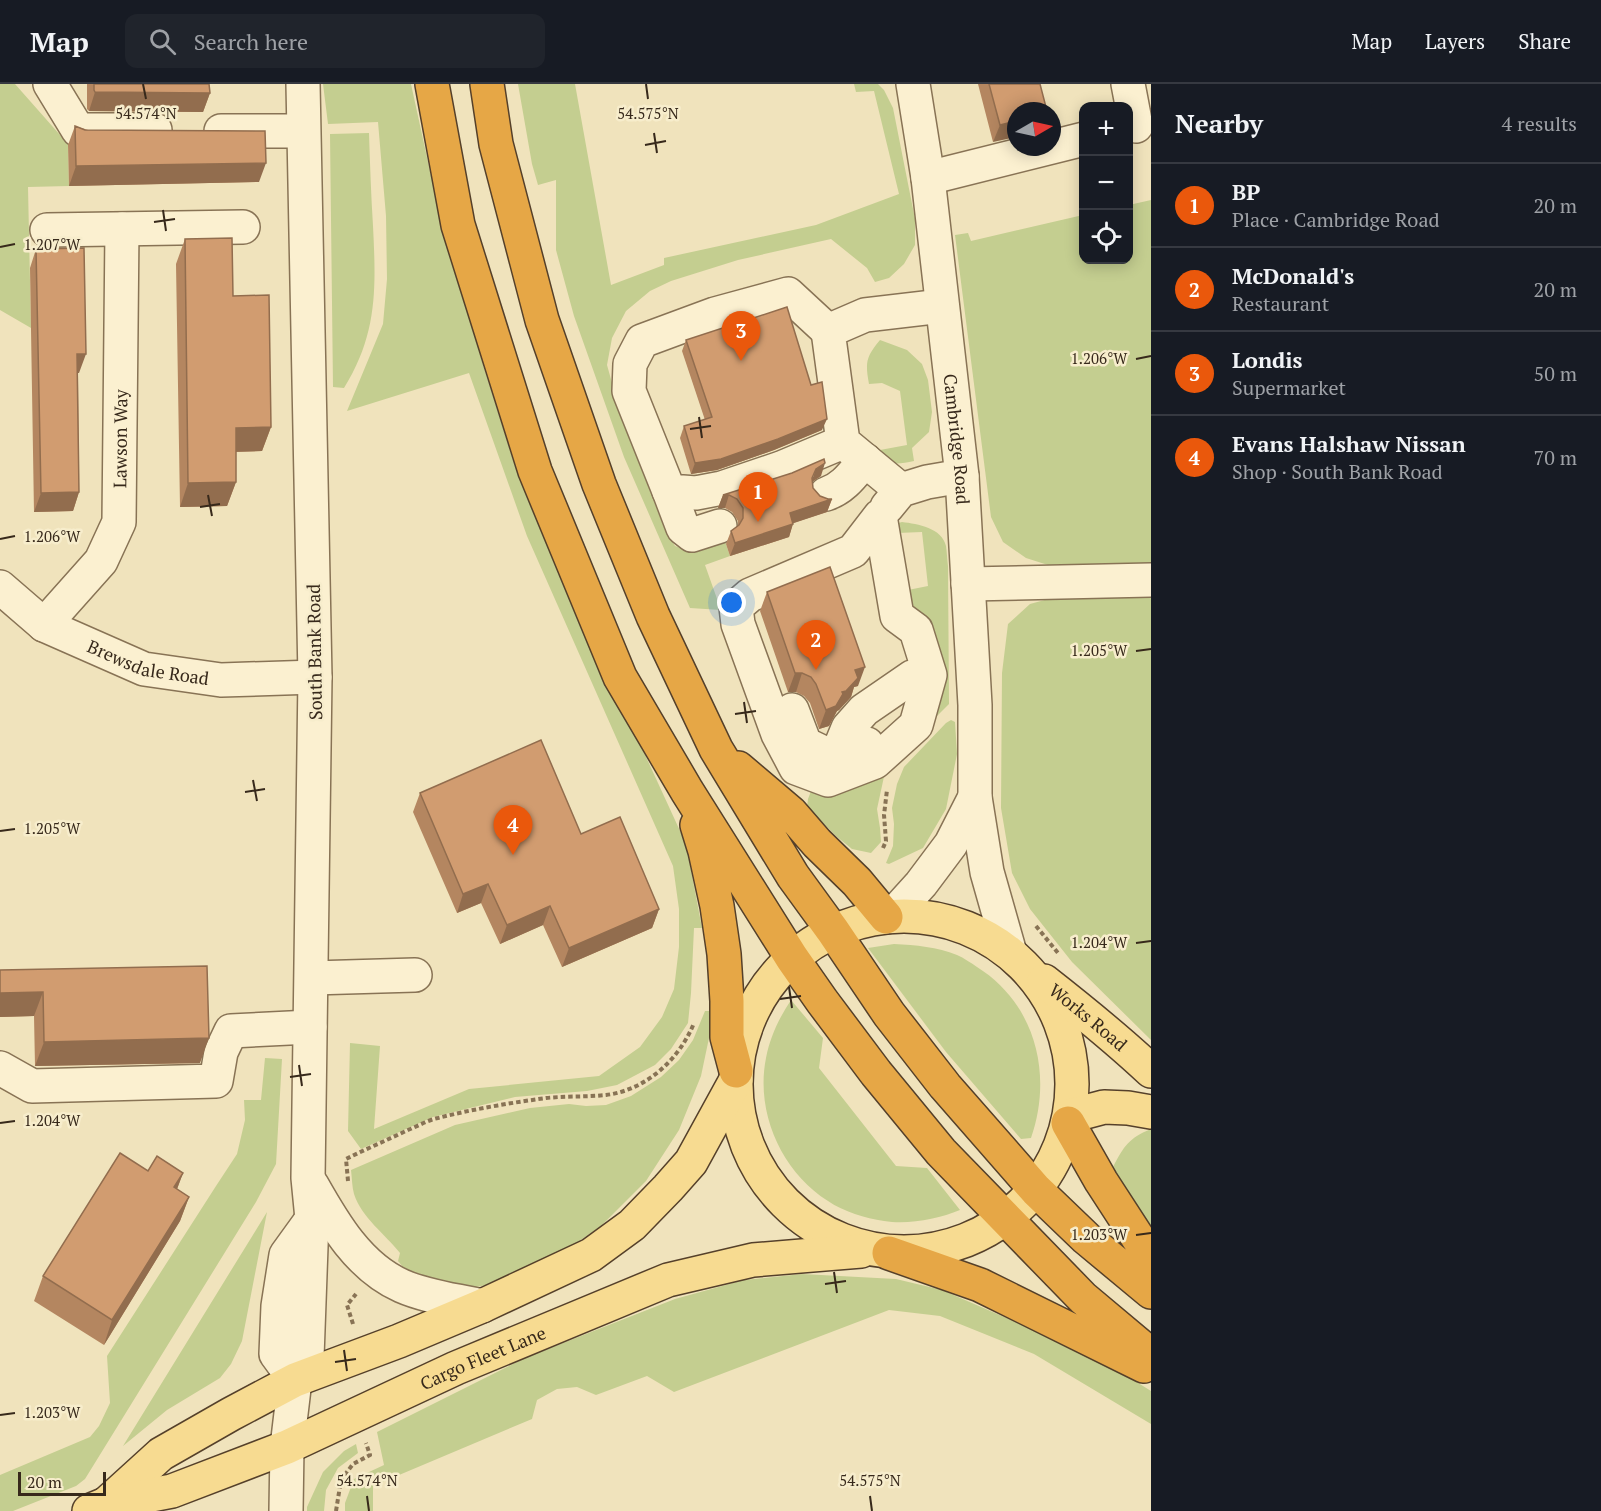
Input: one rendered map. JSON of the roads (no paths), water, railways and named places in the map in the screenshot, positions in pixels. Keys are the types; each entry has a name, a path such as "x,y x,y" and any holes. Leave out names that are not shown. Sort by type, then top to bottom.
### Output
{"highway":[{"path":"432,84 458,225 535,471 620,677 687,791 792,958 883,1082 941,1152 1083,1299 1151,1355"},
{"path":"487,84 496,144 542,320 599,484 653,616 716,749 792,876 889,1014 945,1086 1036,1190 1086,1238 1151,1292"},
{"path":"716,749 791,813 817,843 889,916"},
{"path":"687,791 705,851 717,906 724,954 727,1037 736,1075"},
{"path":"1069,1119 1101,1181 1151,1258"},
{"path":"880,1251 980,1285 1151,1369"}],"main road":[{"path":"889,916 917,916 967,927 1017,959 1041,986 1055,1010 1066,1035 1071,1062 1073,1089 1069,1119 1058,1154 1036,1190 1006,1219 985,1233 939,1250 914,1253 880,1251 843,1242 817,1229 793,1211 773,1190 756,1166 745,1138 738,1110 736,1075 742,1039 753,1009 771,982 792,958 833,932 859,922 889,916"},
{"name":"Works Road","path":"1017,959 1092,1018 1151,1071"},
{"name":"Cargo Fleet Lane","path":"97,1507 160,1454 231,1413 295,1380 399,1341 482,1306 591,1255 632,1225 691,1162 736,1075"},
{"path":"1069,1119 1104,1107 1151,1112"},
{"name":"Cargo Fleet Lane","path":"97,1507 172,1491 287,1447 456,1368 668,1280 753,1260 880,1251"}],"street":[{"path":"50,84 78,130 303,131"},
{"name":"South Bank Road","path":"286,1511 287,1447 295,1380 307,1357 312,1219 308,1178 315,677 303,84"},
{"name":"Cambridge Road","path":"913,84 928,178 963,476 975,705 975,797 987,872 1017,959"},
{"path":"1128,84 1139,125"},
{"path":"928,178 1079,140"},
{"path":"46,230 243,227"},
{"name":"Lawson Way","path":"44,625 101,561 118,522 122,228"},
{"path":"720,526 692,535 682,528 629,392 630,364 642,341 715,314 788,294 828,331 854,451 843,485 826,494"},
{"path":"828,331 865,315 942,306"},
{"path":"854,451 901,490"},
{"path":"669,491 696,493 722,488 781,468 854,451"},
{"path":"897,616 916,630 930,675 916,724 875,762 828,780 796,768 778,734 738,624 736,607 750,596 853,551 901,490 927,482 963,476"},
{"path":"750,596 805,744 828,755 853,754 880,734 907,705 914,683 897,616 880,516"},
{"path":"968,584 1151,580"},
{"name":"Brewsdale Road","path":"0,586 44,625 144,669 221,680 315,677"},
{"name":"Cambridge Road","path":"889,916 921,884 951,844 975,797"},
{"path":"312,978 415,975"},
{"path":"0,1068 32,1086 216,1081 220,1052 231,1031 310,1026"},
{"path":"308,1178 329,1215 359,1256 376,1271 401,1286 421,1293 482,1306"}],"place":[{"name":"Londis","path":"741,361"},
{"name":"BP","path":"758,522"},
{"name":"McDonald's","path":"816,670"},
{"name":"Evans Halshaw Nissan","path":"513,855"}]}
